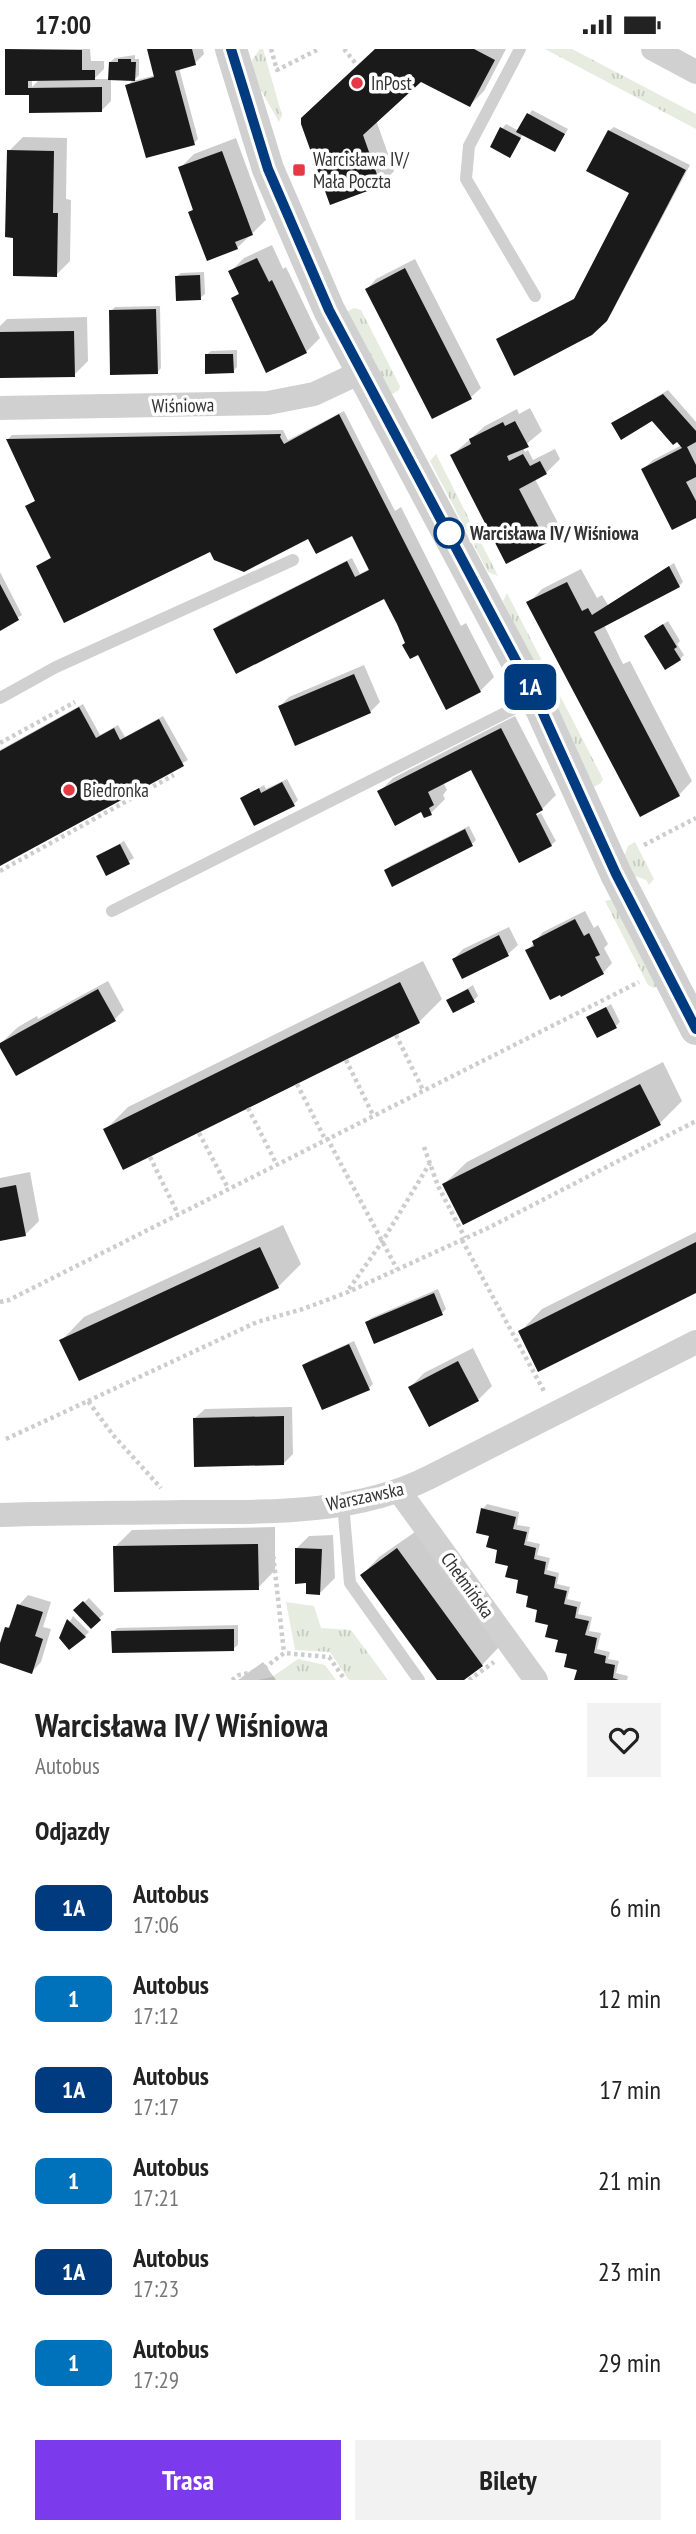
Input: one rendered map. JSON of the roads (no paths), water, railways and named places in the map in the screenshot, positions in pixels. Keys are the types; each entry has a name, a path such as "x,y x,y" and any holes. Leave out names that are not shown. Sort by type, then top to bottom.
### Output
{"street":[{"path":"231,49 268,169 329,310 536,698 616,874 696,1029"},
{"path":"653,49 696,72"},
{"name":"Wiśniowa","path":"0,408 268,403 314,394 361,372"},
{"name":"Warszawska","path":"0,1515 259,1512 343,1504 399,1491 696,1342"},
{"name":"Chełmińska","path":"399,1491 536,1680"}],"lane":[{"path":"520,49 469,146 466,179 535,296"},
{"path":"0,698 56,667 293,560"},
{"path":"112,911 536,698"},
{"path":"343,1504 350,1583 419,1680"}],"place":[{"name":"InPost","path":"357,83"},
{"name":"Warcisława IV/ Mała Poczta","path":"299,170"},
{"name":"Warcisława IV/ Wiśniowa","path":"449,533"},
{"name":"Biedronka","path":"69,790"}]}
